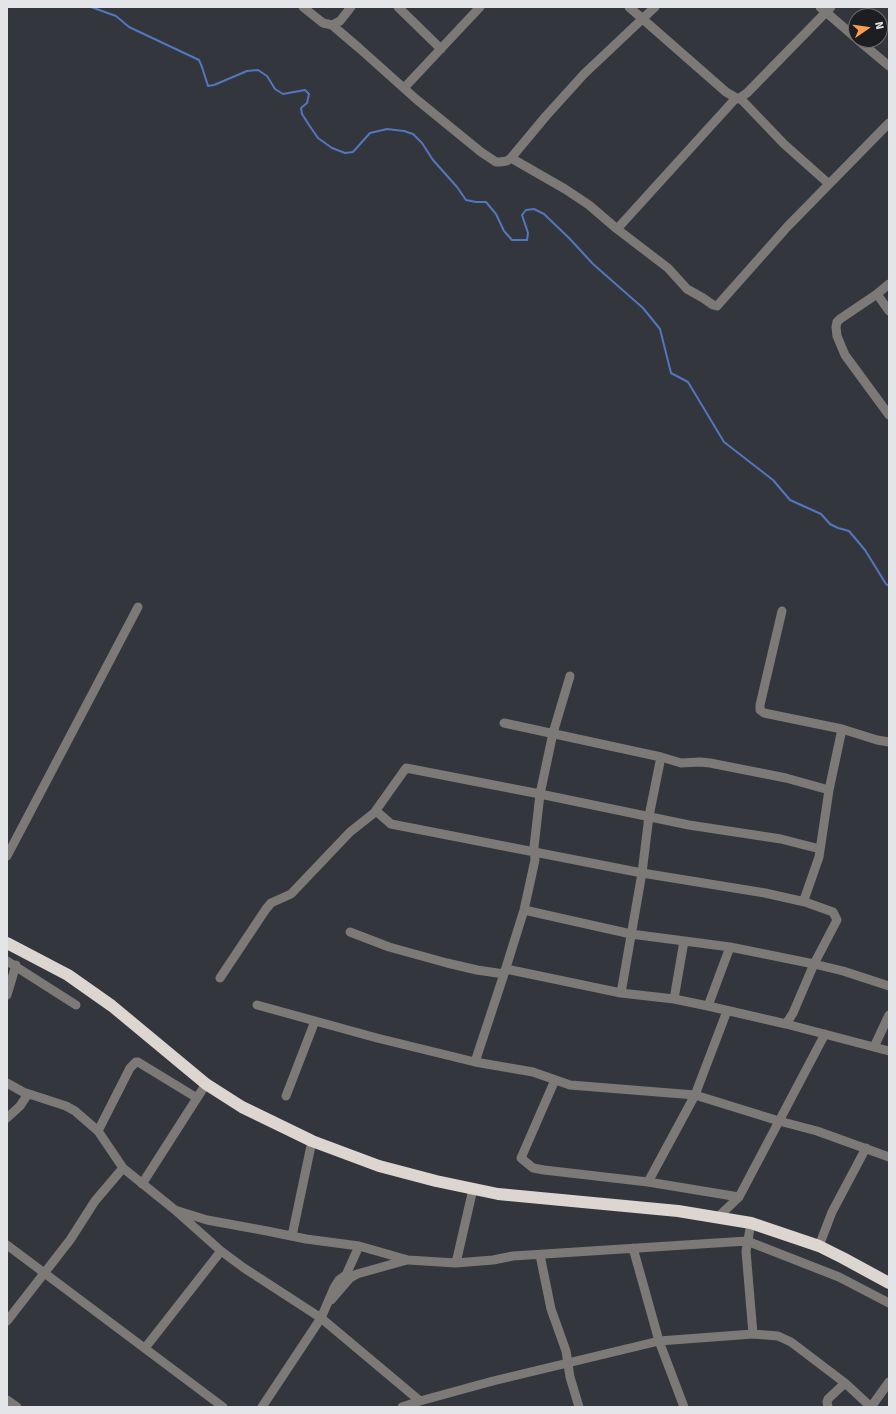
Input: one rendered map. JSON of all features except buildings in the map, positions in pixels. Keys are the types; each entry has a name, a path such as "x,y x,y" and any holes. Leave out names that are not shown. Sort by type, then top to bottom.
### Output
{"highway":[{"path":"7,943 68,975 112,1006 206,1084 242,1107 312,1141 379,1166 436,1181 498,1194 678,1211 752,1223 819,1246 889,1283"}],"street":[{"path":"303,7 323,23 332,26 404,88 496,162 507,161 511,158 584,74 655,7"},
{"path":"332,26 340,21 351,7"},
{"path":"398,7 441,49"},
{"path":"404,88 480,7"},
{"path":"629,7 726,92 738,98 784,144 829,184"},
{"path":"617,229 738,98 826,9 848,30"},
{"path":"868,48 889,66"},
{"path":"511,158 565,189 588,205 668,268 687,289 717,306 788,226 889,123"},
{"path":"889,284 840,319 837,322 836,328 837,336 845,355 889,415"},
{"path":"877,294 889,311"},
{"path":"7,856 138,607"},
{"path":"782,611 760,704 760,710 764,713 842,729 889,742"},
{"path":"475,1062 524,910 535,860 534,847 540,794 552,734 570,676"},
{"path":"504,723 660,757 681,763 710,763 775,776 829,790"},
{"path":"805,902 805,897 819,857 829,790 842,729"},
{"path":"621,993 642,873 649,816 660,757"},
{"path":"220,978 271,903 291,894 350,832 376,811 406,768 689,825 758,834 820,849"},
{"path":"376,811 392,824 642,873 765,893 805,902 833,912 837,920 814,964 793,1012 786,1024"},
{"path":"524,910 631,934 730,947 814,964 843,971 889,986"},
{"path":"350,932 389,947 478,970 505,971 621,993 674,999 786,1024 889,1051"},
{"path":"674,999 684,941"},
{"path":"708,1006 730,947"},
{"path":"7,961 16,965 76,1005"},
{"path":"7,996 16,965"},
{"path":"257,1005 377,1038 475,1062 532,1072 570,1085 695,1095 817,1131 866,1148 889,1158"},
{"path":"648,1182 695,1095 727,1011"},
{"path":"874,1047 889,1015"},
{"path":"286,1096 315,1021"},
{"path":"718,1217 739,1197 825,1034"},
{"path":"98,1131 130,1068 136,1062 197,1098"},
{"path":"555,1080 521,1158 533,1168 648,1182 739,1197"},
{"path":"7,1083 28,1094 66,1106 75,1111 98,1131 123,1168 175,1210 221,1251 244,1268 321,1318 420,1401"},
{"path":"142,1184 206,1084"},
{"path":"7,1118 20,1106 28,1094"},
{"path":"292,1236 312,1141"},
{"path":"819,1246 832,1212 866,1148"},
{"path":"7,1321 70,1240 95,1201 123,1168"},
{"path":"456,1263 473,1189"},
{"path":"175,1210 207,1220 306,1239 360,1246 408,1260 456,1263 493,1260 513,1256 747,1241 839,1277 889,1303"},
{"path":"752,1223 747,1241 746,1261 753,1334"},
{"path":"7,1245 223,1407"},
{"path":"262,1407 321,1318 327,1303 348,1277 360,1246"},
{"path":"633,1248 659,1341 684,1407"},
{"path":"145,1348 221,1251"},
{"path":"540,1255 551,1309 563,1343 570,1376 579,1407"},
{"path":"348,1277 408,1260"},
{"path":"402,1407 568,1362 659,1341 753,1334 778,1336 797,1346 846,1383 871,1407 889,1382"},
{"path":"828,1407 828,1399 846,1383"},
{"path":"7,1400 17,1407"}],"waterway":[{"path":"91,7 116,16 129,27 199,60 208,86 214,85 247,71 258,70 267,76 275,89 283,94 305,90 309,94 307,103 301,108 302,114 318,138 332,148 345,153 353,152 370,133 387,129 404,131 413,134 422,143 433,160 457,187 466,200 486,202 496,214 504,231 512,240 527,240 528,233 522,215 526,210 534,209 544,214 593,264 643,308 660,329 671,373 688,382 724,442 773,480 790,500 821,514 830,524 849,531 865,550 886,584 889,586"}]}
